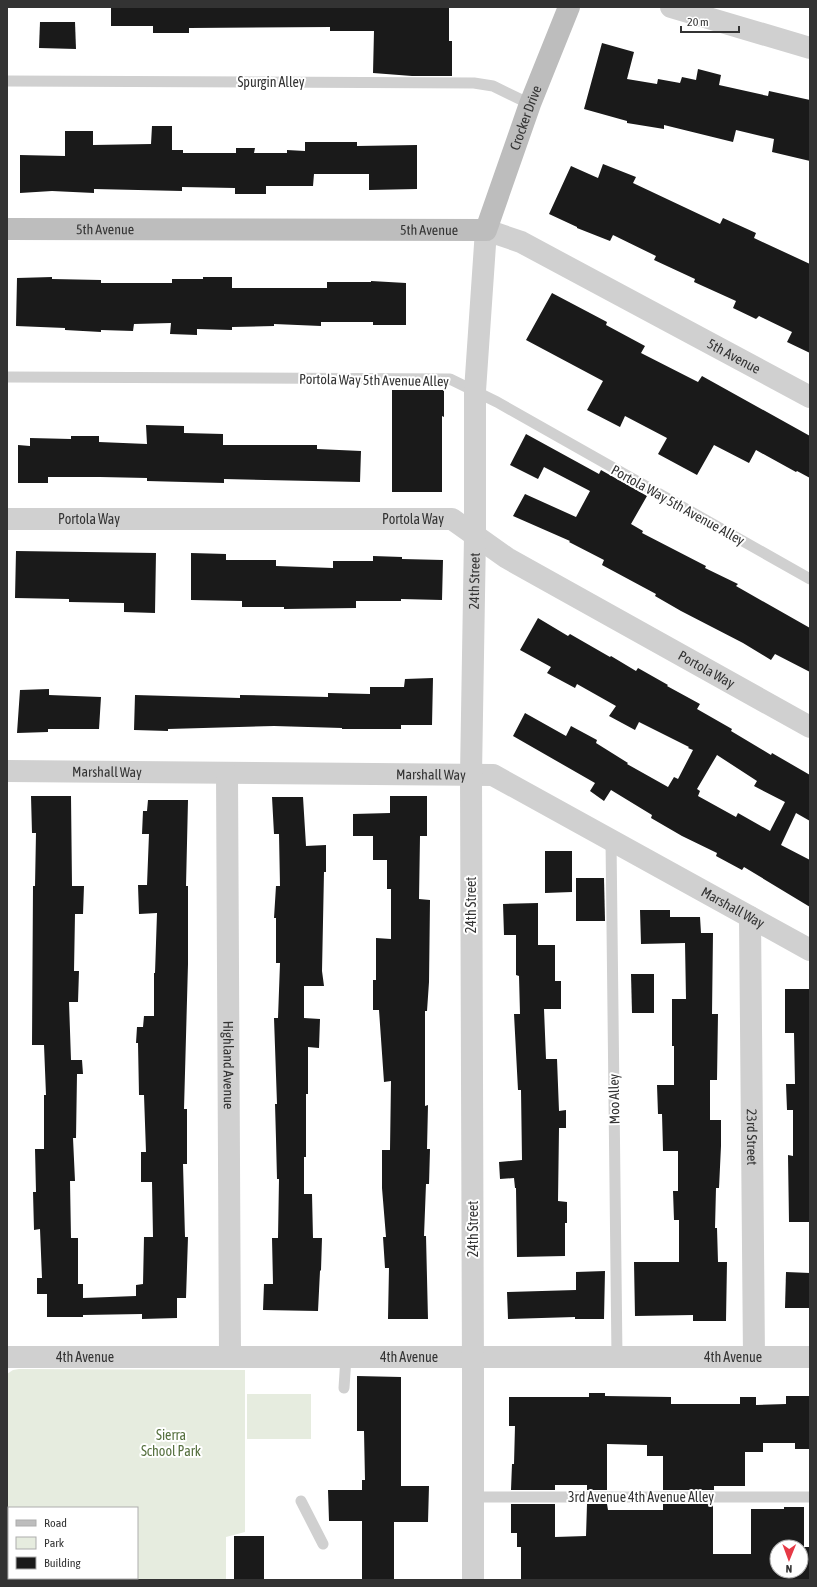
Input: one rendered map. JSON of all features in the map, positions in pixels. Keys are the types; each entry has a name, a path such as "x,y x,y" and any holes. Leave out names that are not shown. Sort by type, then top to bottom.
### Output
{"street":[{"name":"Crocker Drive","path":"486,230 530,104 569,7"},
{"path":"671,7 810,48"},
{"name":"5th Avenue","path":"7,229 486,230 521,242 810,397"},
{"name":"24th Street","path":"472,1580 473,1357 471,775 475,536 474,391 486,230"},
{"name":"Portola Way","path":"7,519 452,519 507,558 810,727"},
{"name":"Marshall Way","path":"7,771 493,775 810,950"},
{"name":"Highland Avenue","path":"227,773 230,1356"},
{"name":"23rd Street","path":"750,917 754,1357"},
{"name":"4th Avenue","path":"7,1357 810,1357"}],"lane":[{"name":"Spurgin Alley","path":"7,81 474,83 493,86 530,104"},
{"name":"Portola Way 5th Avenue Alley","path":"7,377 450,379 810,579"},
{"name":"Moo Alley","path":"611,840 617,1357"},
{"path":"344,1388 346,1357"},
{"name":"3rd Avenue 4th Avenue Alley","path":"473,1497 810,1497"},
{"path":"301,1501 323,1544"}],"green space":[{"name":"Sierra School Park","path":"19,1369 245,1370 245,1532 226,1537 226,1580 7,1580 7,1374 13,1370"},
{"path":"247,1394 311,1394 311,1439 247,1439"}],"building":[{"path":"111,7 449,7 449,41 452,41 452,76 412,76 373,73 374,31 330,31 330,27 189,28 189,33 153,33 153,26 111,26"},
{"path":"40,22 75,22 76,49 39,48"},
{"path":"602,43 634,52 627,79 657,84 658,79 680,83 682,77 696,80 698,69 721,75 719,85 768,96 769,91 810,100 810,161 772,152 774,139 736,130 733,142 664,125 664,129 627,123 627,121 584,109"},
{"path":"152,126 172,126 172,150 183,150 183,153 236,153 236,148 255,148 254,153 287,153 287,150 305,151 305,142 357,142 357,146 417,145 417,189 369,190 369,174 314,174 313,186 266,186 266,194 235,194 235,188 182,187 182,191 94,189 94,193 52,191 20,193 20,155 65,156 65,131 93,131 93,145 151,144"},
{"path":"603,164 636,177 633,183 720,224 723,218 756,233 754,238 810,264 810,353 787,342 792,332 759,316 756,319 733,308 736,301 694,282 695,279 654,260 656,256 613,235 610,241 577,228 549,214 571,166 598,178"},
{"path":"52,277 52,279 101,280 101,283 172,283 172,279 232,277 232,288 327,288 327,282 371,281 406,283 406,325 373,325 373,322 321,322 321,326 274,324 274,326 232,327 232,330 197,329 197,335 170,334 171,323 134,324 133,331 101,330 101,332 65,330 65,328 16,326 17,278"},
{"path":"552,293 607,322 606,325 645,346 641,353 698,382 702,376 810,436 810,478 756,450 749,463 714,445 697,475 658,454 667,438 625,416 620,427 587,410 603,381 526,340"},
{"path":"392,390 444,390 444,417 442,416 442,492 392,492"},
{"path":"146,425 184,426 184,433 223,434 223,445 317,445 317,449 361,451 360,482 224,479 224,483 147,481 147,478 48,477 48,483 18,483 18,445 30,446 30,438 71,439 71,436 99,436 99,442 147,444"},
{"path":"526,434 599,474 601,470 647,496 631,524 643,531 642,533 706,566 705,568 738,584 736,586 810,628 810,672 775,654 771,660 743,643 681,611 655,596 656,594 602,565 604,560 569,542 570,541 513,516 525,494 576,517 590,491 544,467 538,479 510,465"},
{"path":"16,551 156,553 155,613 124,612 124,603 69,602 69,599 15,598"},
{"path":"191,553 226,554 226,560 276,560 276,566 333,568 333,561 373,561 373,556 402,557 402,559 443,560 442,600 401,599 401,601 356,601 356,608 284,609 284,607 242,607 242,601 191,600"},
{"path":"538,618 568,636 570,634 636,671 638,668 668,685 667,686 700,704 697,709 732,729 731,731 771,755 772,753 810,775 810,821 796,813 781,845 810,860 810,907 744,867 742,870 716,856 717,853 682,836 651,818 652,815 611,790 604,801 590,791 595,783 513,736 525,713 566,736 571,726 597,740 596,743 628,763 627,764 668,787 674,777 678,779 693,750 639,722 635,730 609,716 616,706 577,684 575,688 547,673 551,667 520,650","holes":["717,755 757,781 754,786 785,802 770,831 738,813 736,817 698,796 700,791 697,789"]},
{"path":"433,678 432,725 401,725 401,729 342,729 274,726 168,729 168,731 134,730 135,695 240,698 240,695 328,697 328,693 370,694 370,687 404,687 405,679"},
{"path":"49,689 49,695 101,697 99,729 48,729 48,732 17,733 20,690"},
{"path":"31,796 71,796 72,886 84,886 83,914 75,914 74,971 79,971 78,1002 69,1002 71,1060 82,1060 83,1074 77,1074 76,1138 73,1138 75,1181 70,1181 71,1238 78,1238 78,1284 83,1284 83,1298 136,1296 136,1285 143,1284 144,1237 153,1237 152,1182 141,1182 141,1152 146,1152 144,1095 139,1095 138,1043 136,1043 137,1027 143,1027 144,1016 154,1016 154,973 157,913 139,914 138,885 147,885 149,834 142,834 143,811 147,811 148,800 188,800 186,886 188,886 188,964 184,1109 187,1109 187,1164 183,1164 185,1237 188,1237 186,1298 177,1298 177,1318 142,1319 142,1314 47,1317 47,1294 37,1294 37,1278 42,1278 40,1229 34,1230 33,1192 36,1192 35,1149 44,1149 44,1095 46,1095 44,1045 32,1045 33,886 35,886 36,833 32,833"},
{"path":"390,796 427,796 427,836 420,836 419,899 430,900 429,982 427,1011 425,1011 425,1106 428,1105 427,1149 430,1149 429,1184 426,1184 424,1236 426,1236 428,1319 388,1319 389,1268 385,1268 383,1237 386,1237 382,1188 382,1150 390,1150 391,1081 384,1082 379,1010 373,1010 373,980 376,980 376,938 391,939 391,889 387,889 387,860 373,860 373,836 353,836 353,814 390,813"},
{"path":"272,797 303,797 306,846 326,845 322,971 324,986 304,986 304,1018 320,1019 319,1048 308,1047 306,1157 304,1157 304,1194 312,1194 313,1238 322,1238 318,1311 263,1310 264,1284 273,1284 272,1238 278,1238 279,1179 277,1179 275,1104 277,1104 274,1018 278,1018 280,963 276,963 276,918 274,918 276,886 280,886 279,834 274,834"},
{"path":"545,851 572,851 572,892 545,893"},
{"path":"576,878 604,878 605,921 576,921"},
{"path":"538,903 538,945 555,945 555,981 561,981 561,1009 544,1009 546,1059 557,1059 559,1111 566,1110 566,1128 559,1128 558,1201 567,1202 567,1223 565,1223 565,1256 517,1257 516,1188 514,1178 500,1179 499,1162 522,1160 521,1090 518,1090 514,1014 520,1014 519,976 516,975 516,935 504,935 503,904"},
{"path":"640,910 670,910 670,917 700,917 701,933 713,933 712,1014 718,1014 717,1080 710,1080 710,1120 721,1120 719,1188 716,1188 715,1228 717,1228 718,1262 727,1262 726,1321 693,1321 693,1315 635,1316 634,1262 679,1262 679,1220 674,1220 673,1191 678,1191 678,1151 663,1151 662,1114 658,1114 657,1085 674,1085 672,999 686,999 685,943 641,944"},
{"path":"631,974 654,974 654,1013 632,1013"},
{"path":"785,989 810,989 810,1222 789,1222 788,1155 793,1156 793,1110 787,1110 786,1084 795,1084 794,1033 785,1033"},
{"path":"605,1271 604,1319 575,1319 575,1317 508,1319 507,1292 576,1290 576,1272"},
{"path":"786,1272 810,1273 810,1308 785,1308"},
{"path":"357,1376 401,1377 401,1486 429,1486 428,1522 394,1522 394,1580 362,1580 362,1521 329,1521 328,1490 362,1490 362,1480 365,1480 364,1431 357,1431"},
{"path":"589,1393 605,1393 605,1396 671,1397 671,1404 740,1404 740,1397 756,1397 756,1405 786,1404 786,1396 810,1396 810,1449 795,1449 795,1443 763,1443 763,1452 745,1452 745,1486 714,1486 714,1490 663,1490 663,1456 647,1456 647,1445 607,1444 607,1490 587,1490 587,1485 555,1485 555,1490 511,1490 512,1464 514,1464 515,1426 509,1426 509,1397 589,1397"},
{"path":"511,1504 555,1504 555,1537 586,1536 587,1504 607,1504 608,1510 663,1510 663,1504 713,1504 713,1554 751,1554 751,1509 784,1509 784,1507 804,1507 804,1539 769,1539 769,1579 809,1579 810,1547 810,1580 521,1580 521,1547 517,1547 517,1533 511,1533"},
{"path":"234,1536 264,1536 264,1580 234,1580"}]}
